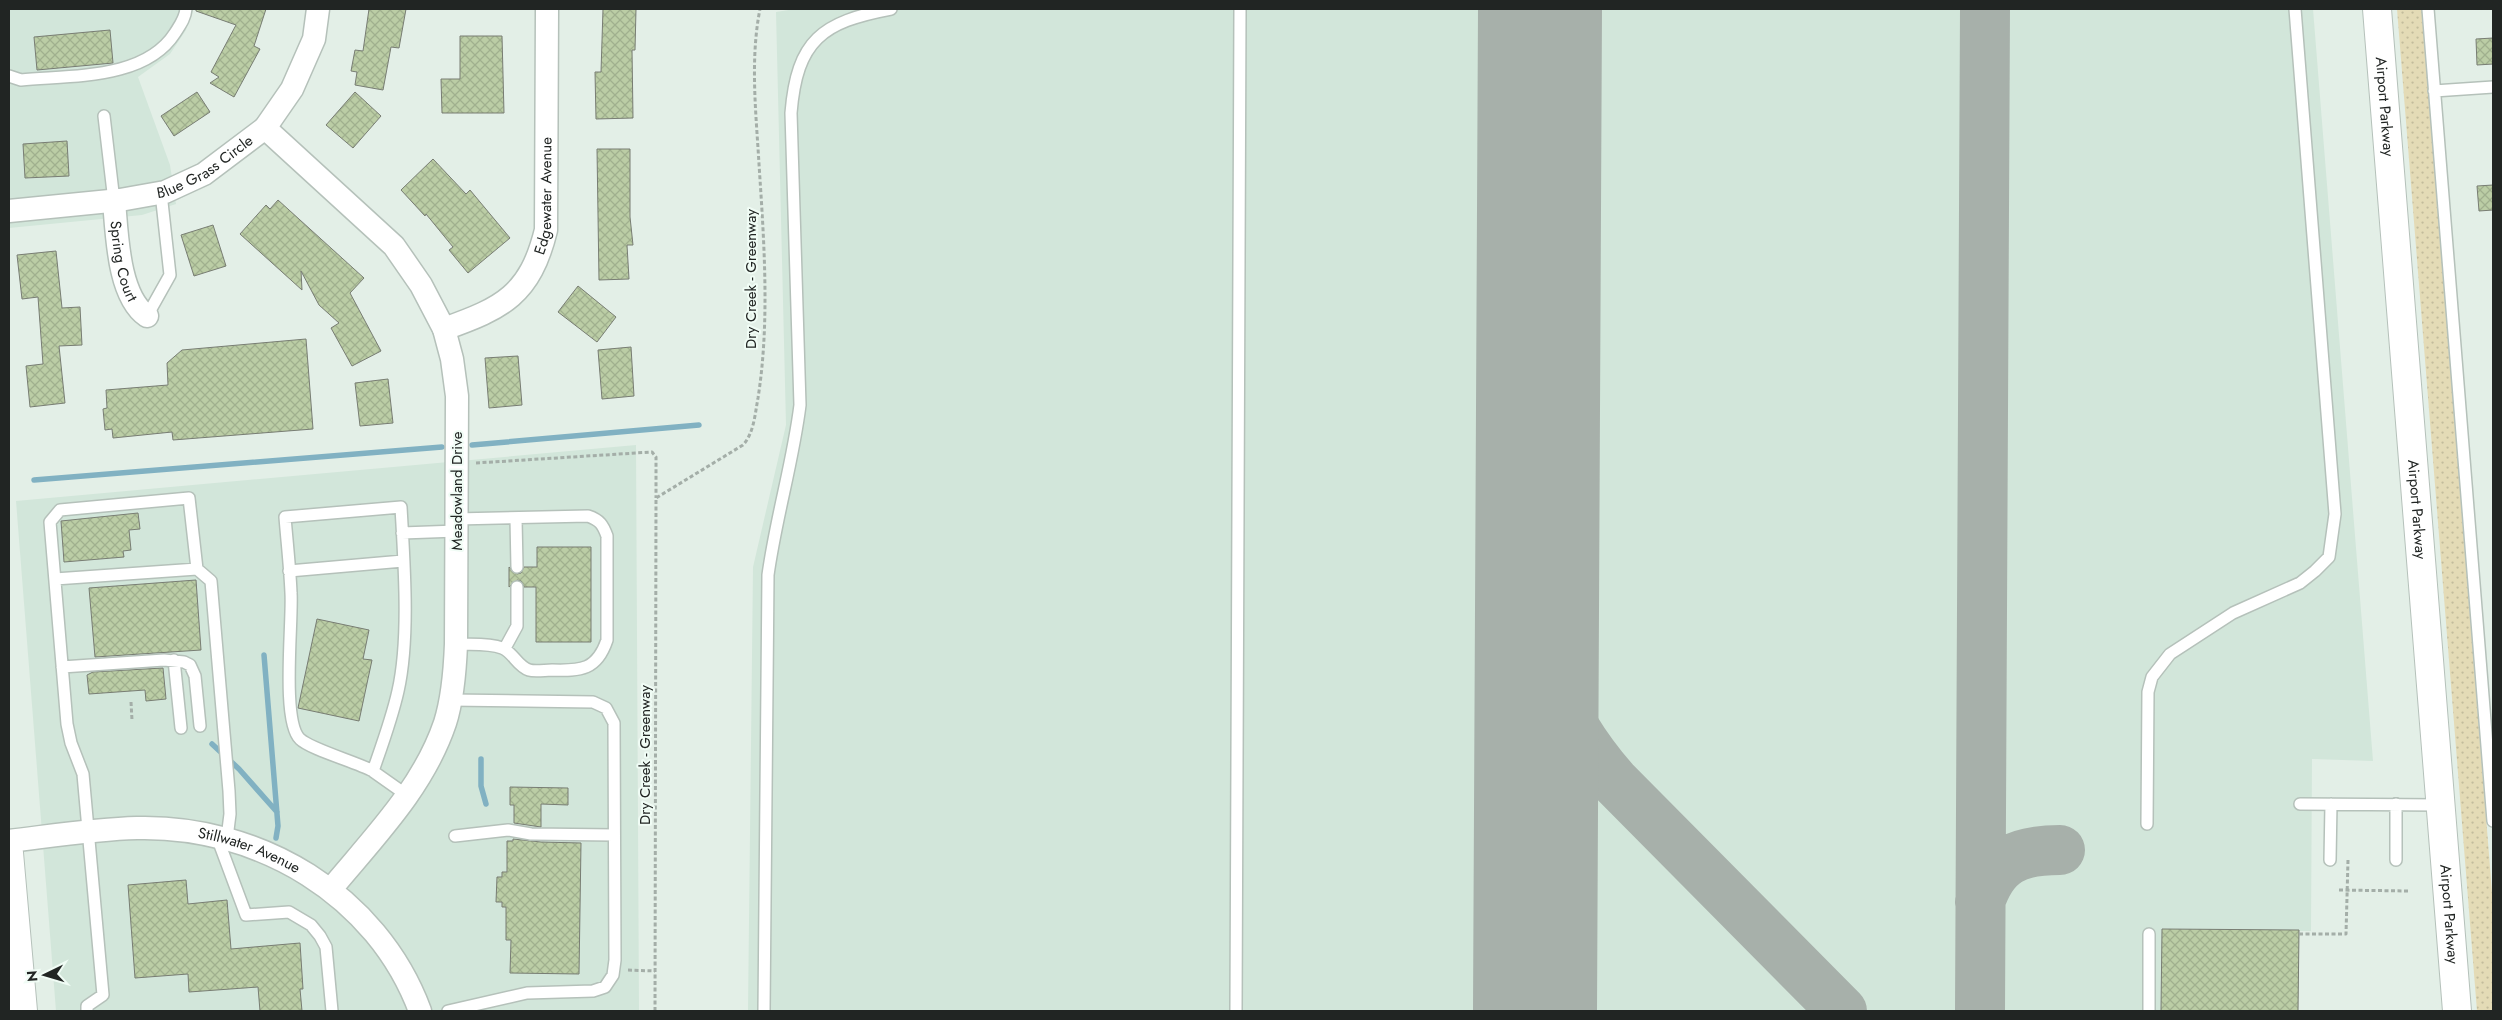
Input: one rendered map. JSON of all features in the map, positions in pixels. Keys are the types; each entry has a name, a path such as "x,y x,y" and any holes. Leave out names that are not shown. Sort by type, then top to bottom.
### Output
{"street":[{"name":"Blue Grass Circle","path":"9,211 114,201 162,193 204,174 265,128 292,89 314,39 318,9"},
{"name":"Edgewater Avenue","path":"444,329 480,316 505,301 526,281 539,258 546,230 547,9"},
{"name":"Airport Parkway","path":"2377,9 2439,805 2457,1011"},
{"name":"Meadowland Drive","path":"265,128 394,246 421,285 444,329 452,359 457,396 456,644 454,676 445,722 427,765 408,796 332,889"},
{"name":"Spring Court","path":"114,201 119,248 127,287 138,310 147,316"},
{"name":"Stillwater Avenue","path":"9,841 138,828 187,831 222,837 271,854 301,869 332,889 368,925 396,960 420,1011"},
{"path":"9,853 23,1011"}],"lane":[{"path":"9,76 21,80 113,71 140,64 170,41 185,18 186,9"},
{"path":"764,1011 768,575 773,539 795,444 800,405 792,142 793,90 800,63 814,40 838,24 866,14 891,9"},
{"path":"1236,1011 1240,9"},
{"path":"2147,824 2148,692 2152,677 2160,664 2170,654 2233,613 2300,583 2329,557 2335,514 2295,9"},
{"path":"2428,9 2493,821"},
{"path":"2434,91 2493,86"},
{"path":"104,116 114,201"},
{"path":"147,316 170,274 162,193"},
{"path":"87,1011 87,1006 102,995 89,833 81,764 69,738 50,522 60,510 189,498 197,570 211,582 230,814 222,837 246,915 289,912 311,925 320,936 326,947 332,1011"},
{"path":"373,771 398,689 403,637 401,508 285,517 292,594 289,649 292,716 296,734 306,743 373,771 408,796"},
{"path":"402,533 516,519 588,516 597,519 604,526 607,536 607,640 602,653 595,662 583,669 529,670 518,664 505,648 490,645 456,644"},
{"path":"516,519 517,567"},
{"path":"289,571 403,561"},
{"path":"55,579 197,570"},
{"path":"505,648 517,626 517,587"},
{"path":"62,666 174,660 184,662 193,670 200,726"},
{"path":"174,660 181,728"},
{"path":"448,1011 527,993 593,991 605,987 614,975 614,723 606,708 593,702 450,700"},
{"path":"2300,804 2439,805"},
{"path":"2330,804 2330,860"},
{"path":"2396,804 2396,860"},
{"path":"455,836 508,830 531,834 614,836"},
{"path":"2149,1011 2150,934"}],"path":[{"name":"Dry Creek - Greenway","path":"656,498 743,445 751,431 755,414 762,355 763,235 756,78 757,34 760,9"},
{"name":"Dry Creek - Greenway","path":"475,463 652,452 656,457 655,1011"},
{"path":"131,702 132,720"},
{"path":"2299,934 2346,934 2348,860"},
{"path":"2339,890 2408,891"},
{"path":"614,970 655,970"}],"shaded area":[{"path":"9,9 192,9 186,30 170,54 138,77 170,165 176,204 142,215 9,228"},
{"path":"795,9 2313,9 2373,761 2312,759 2311,931 2299,931 2298,1011 748,1011 753,567 786,425 776,12"},
{"path":"2397,9 2422,9 2493,905 2493,1011 2477,1011"},
{"path":"636,445 639,1011 56,1011 16,501"}],"building":[{"path":"196,9 266,9 254,46 260,49 234,97 210,83 219,77 211,72 236,25 196,11"},
{"path":"369,9 406,9 399,48 391,47 383,90 355,85 357,72 351,71 355,50 363,51"},
{"path":"603,9 636,9 635,50 632,50 633,118 596,119 595,72 601,72"},
{"path":"110,30 113,63 37,70 34,37"},
{"path":"460,36 502,36 504,113 442,113 441,79 460,79"},
{"path":"2493,38 2493,64 2477,65 2476,39"},
{"path":"197,92 210,112 174,136 161,116"},
{"path":"355,92 381,116 353,148 326,125"},
{"path":"67,141 69,176 25,178 23,144"},
{"path":"597,149 630,149 630,217 633,245 627,245 629,279 599,280"},
{"path":"433,159 466,194 470,190 510,238 468,273 449,250 453,247 426,214 425,216 401,190"},
{"path":"2493,185 2493,210 2479,211 2477,186"},
{"path":"278,200 364,278 350,293 381,351 352,366 331,328 339,323 319,305 301,271 302,290 240,234 266,205 270,209"},
{"path":"213,225 226,266 194,276 181,235"},
{"path":"56,251 62,308 80,307 82,345 59,346 65,403 30,407 26,366 43,364 38,297 22,299 17,255"},
{"path":"578,286 616,317 597,342 558,312"},
{"path":"306,339 313,429 173,440 172,432 113,438 112,429 105,430 103,409 107,408 106,390 168,385 167,363 182,350"},
{"path":"631,347 634,396 602,399 598,350"},
{"path":"518,356 522,405 489,408 485,358"},
{"path":"388,379 393,423 360,426 355,383"},
{"path":"138,513 140,529 129,530 131,550 123,551 124,557 64,562 61,521"},
{"path":"537,547 591,547 591,642 536,642 536,587 524,587 521,581 517,580 509,587 509,567 517,574 521,573 524,567 537,567"},
{"path":"196,580 201,650 95,657 89,588"},
{"path":"317,619 369,630 363,659 372,660 359,721 298,708"},
{"path":"163,668 166,699 146,701 145,690 89,694 87,675 93,672"},
{"path":"510,787 568,788 568,805 541,804 541,827 514,823 514,805 510,805"},
{"path":"513,839 581,843 579,974 510,973 511,940 506,940 506,907 502,907 502,902 496,902 497,877 502,877 502,872 507,872 507,841 513,841"},
{"path":"186,880 188,904 227,900 231,949 300,943 303,989 300,989 302,1011 260,1011 258,987 189,992 188,974 135,978 128,885"},
{"path":"2162,929 2299,930 2298,1011 2161,1011"}],"waterway":[{"path":"472,445 699,425"},
{"path":"34,480 442,447"},
{"path":"264,655 278,826 276,838"},
{"path":"212,744 239,769 277,812"},
{"path":"481,759 481,786 486,804"}],"taxiway":[{"path":"1980,1011 1985,9"},
{"path":"1537,593 1544,646 1556,691 1577,732 1595,757 1614,781 1842,1011"},
{"path":"1536,863 1541,823 1550,801 1558,792 1568,784 1591,774 1602,774 1614,781"},
{"path":"1980,902 1992,876 2009,860 2031,852 2060,850"}],"runway":[{"path":"1535,1011 1540,9"}]}
